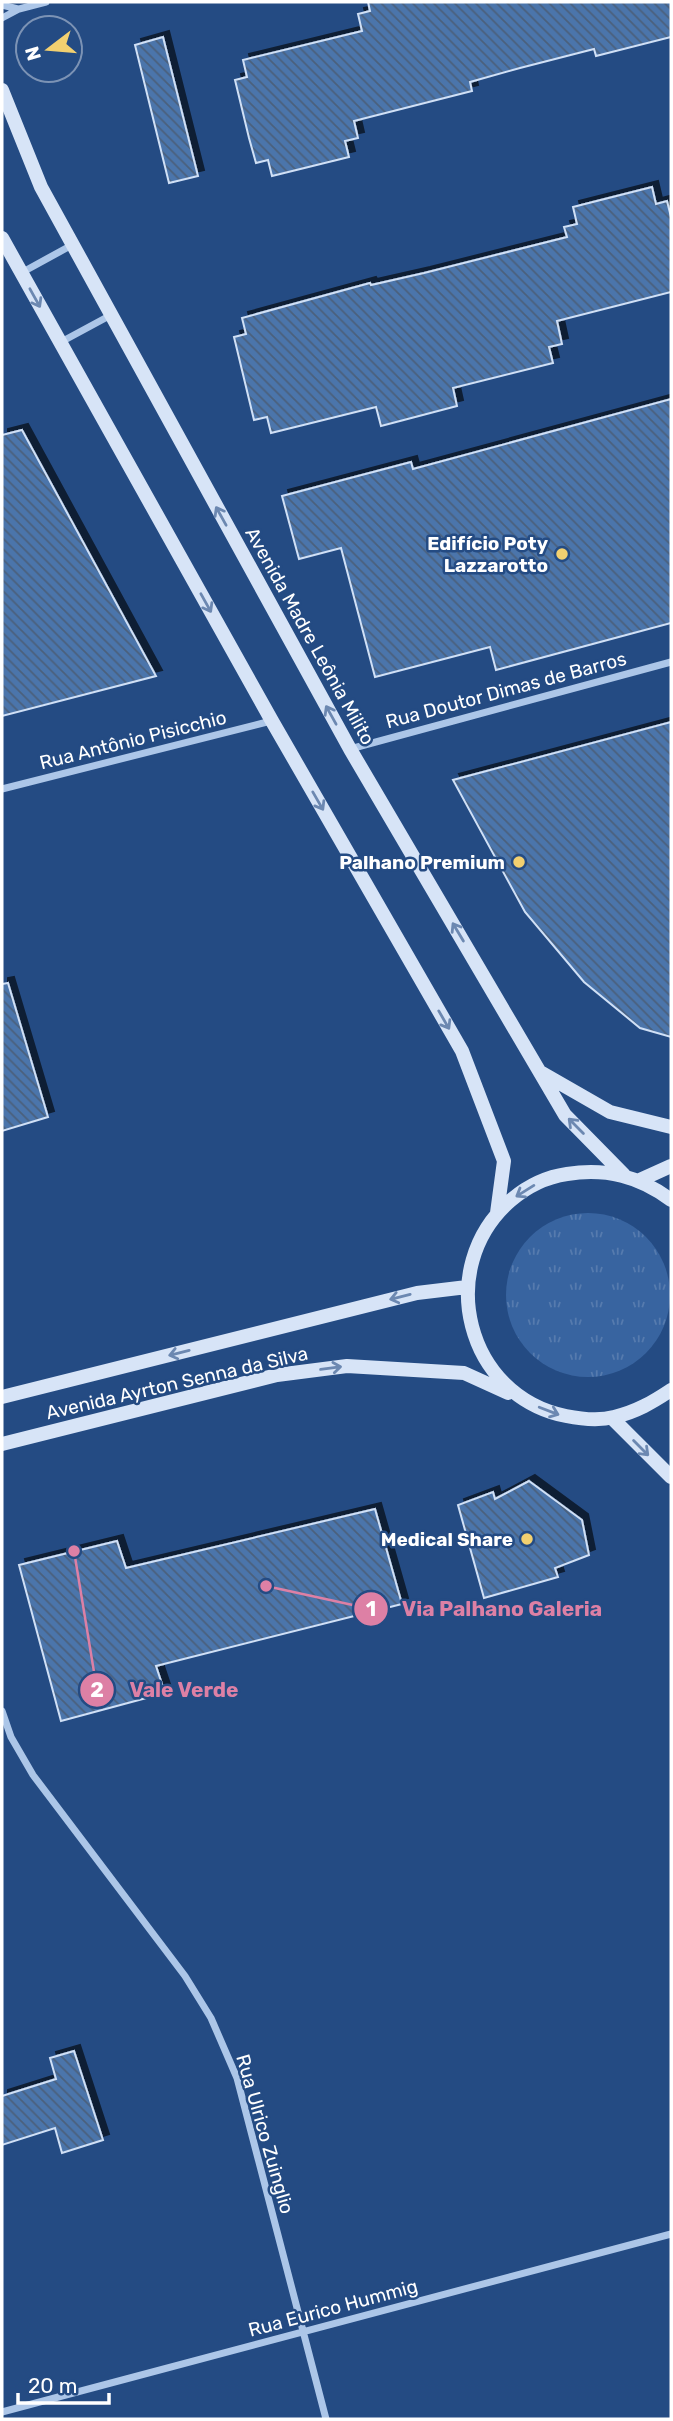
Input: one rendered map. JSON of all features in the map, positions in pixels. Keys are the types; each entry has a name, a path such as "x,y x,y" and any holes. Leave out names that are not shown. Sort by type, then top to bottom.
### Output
{"main road":[{"name":"Avenida Madre Leônia Milito","path":"2,90 41,187 350,749 565,1115 624,1175"},
{"path":"2,238 272,721 462,1051 504,1161 497,1213"},
{"path":"541,1073 610,1112 671,1127"},
{"path":"640,1180 671,1166"},
{"path":"671,1200 640,1180 624,1175 589,1170 555,1175 524,1190 497,1213 476,1247 467,1287 470,1320 480,1351 499,1378 524,1399 551,1413 581,1419 612,1418 643,1408 671,1390"},
{"name":"Avenida Ayrton Senna da Silva","path":"2,1397 417,1293 467,1287"},
{"name":"Avenida Ayrton Senna da Silva","path":"2,1444 277,1375 346,1366 464,1373 524,1399"},
{"path":"612,1418 671,1478"}],"street":[{"path":"2,18 19,9 46,2"},
{"path":"2,5 19,9"},
{"path":"21,273 72,245"},
{"path":"60,343 111,315"},
{"name":"Rua Doutor Dimas de Barros","path":"350,749 671,662"},
{"name":"Rua Antônio Pisicchio","path":"2,789 272,721"},
{"name":"Rua Ulrico Zuinglio","path":"2,1710 10,1737 33,1775 185,1976 211,2018 237,2078 326,2419"},
{"name":"Rua Eurico Hummig","path":"2,2412 671,2234"}],"green space":[{"path":"588,1213 620,1219 646,1237 664,1263 670,1295 664,1327 646,1353 620,1371 588,1377 556,1371 530,1353 512,1327 506,1295 512,1263 530,1237 556,1219"}],"building":[{"path":"368,2 671,2 671,37 596,56 594,49 520,68 470,82 472,91 354,121 358,138 345,141 349,157 272,176 268,160 256,163 249,138 235,80 247,77 243,60 362,31 358,14 370,11"},
{"path":"163,37 198,176 169,183 135,45"},
{"path":"652,187 656,204 667,201 671,217 671,292 557,321 562,344 549,347 553,363 453,388 457,406 381,426 376,407 271,433 267,417 254,420 234,337 246,334 242,318 370,283 371,285 424,273 567,237 564,227 577,224 573,207"},
{"path":"671,399 671,623 496,670 490,647 375,677 341,548 299,559 282,496 411,462 413,469"},
{"path":"22,430 156,676 2,716 2,435"},
{"name":"Palhano Premium","path":"671,722 671,1037 640,1028 584,982 525,912 453,780"},
{"path":"8,983 48,1117 2,1131 2,984"},
{"name":"Medical Share","path":"529,1481 582,1520 589,1555 555,1568 558,1577 484,1598 458,1505 493,1492 495,1499"},
{"path":"375,1509 402,1604 156,1666 165,1693 61,1721 19,1565 117,1541 126,1568"},
{"path":"74,2051 103,2140 62,2153 55,2128 2,2145 2,2096 56,2079 50,2058"}],"place":[{"name":"Edifício Poty Lazzarotto","path":"562,554"},
{"name":"Palhano Premium","path":"519,862"},
{"name":"Medical Share","path":"527,1539"},
{"name":"Vale Verde","path":"74,1551"},
{"name":"Via Palhano Galeria","path":"266,1586"}]}
